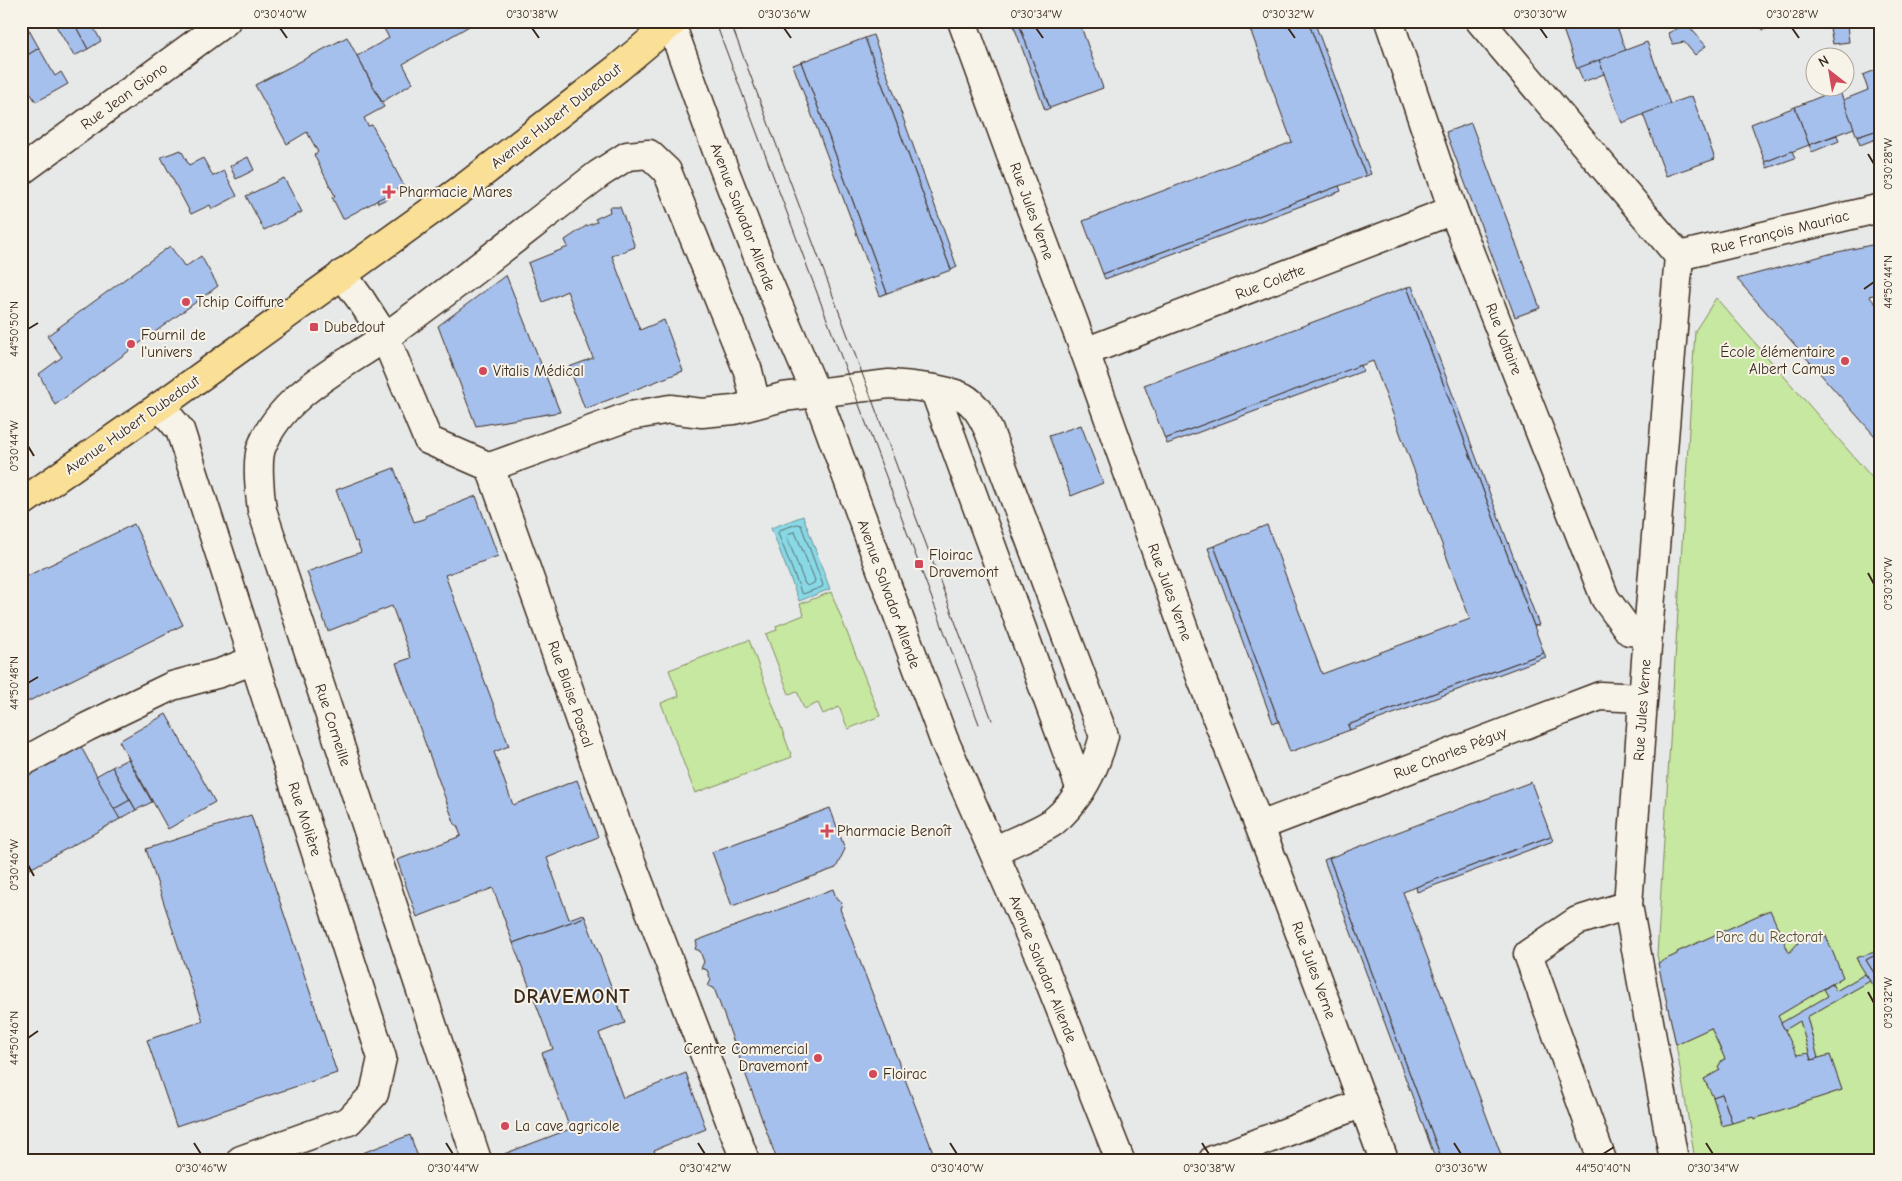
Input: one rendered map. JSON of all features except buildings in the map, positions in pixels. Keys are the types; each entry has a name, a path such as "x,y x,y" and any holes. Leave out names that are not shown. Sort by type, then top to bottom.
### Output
{"main road":[{"name":"Avenue Hubert Dubedout","path":"21,503 160,406 470,183 618,68 671,22"}],"street":[{"name":"Rue Jean Giono","path":"21,171 226,21"},
{"name":"Rue Jules Verne","path":"962,21 1085,352 1202,680 1260,826 1384,1160"},
{"name":"Rue Voltaire","path":"1389,21 1453,210 1605,598 1629,631 1648,633"},
{"path":"1480,21 1679,256"},
{"name":"Avenue Salvador Allende","path":"671,22 717,150 764,272 816,392 944,740 1041,960 1120,1160"},
{"name":"Rue Corneille","path":"477,1160 262,510 259,485 261,447 283,411 311,388 385,337 600,174 627,156 649,154 667,171 748,371 756,404"},
{"name":"Rue François Mauriac","path":"1679,256 1881,208"},
{"name":"Rue Colette","path":"1085,352 1453,210"},
{"name":"Rue Jules Verne","path":"1674,1160 1628,905 1679,256"},
{"path":"342,274 385,337 428,440 490,467 630,416 670,409 702,413 734,410 783,397 889,384 904,384 934,389 964,398 982,414 1104,736 1100,751 1081,790 1070,805 1052,823 994,851"},
{"path":"934,389 1081,790"},
{"name":"Rue Molière","path":"160,406 180,430 382,1058 374,1094 349,1121 241,1160"},
{"name":"Rue Blaise Pascal","path":"490,467 617,826 744,1160"},
{"path":"21,763 87,726 172,686 220,673 254,660"},
{"name":"Rue Charles Péguy","path":"1260,826 1600,696 1643,698"},
{"path":"1602,1160 1528,954 1577,921 1628,905"},
{"path":"1213,1160 1363,1103"}],"green space":[{"name":"Parc du Rectorat","path":"1716,298 1881,488 1881,1160 1695,1160 1676,1044 1657,955 1695,331"},
{"path":"831,592 880,716 848,729 839,707 823,714 818,703 804,709 797,691 789,694 766,634 777,630 776,626 804,615 800,604"},
{"path":"749,640 792,757 695,793 661,703 679,696 669,670"}],"water":[{"path":"803,516 830,589 799,601 771,528"}],"tram line":[{"path":"715,21 979,724"},
{"path":"730,21 992,720"}],"place":[{"name":"Pharmacie Mares","path":"389,192"},
{"name":"Tchip Coiffure","path":"186,302"},
{"name":"Dubedout","path":"314,327"},
{"name":"Fournil de l'univers","path":"131,344"},
{"name":"École élémentaire Albert Camus","path":"1845,361"},
{"name":"Vitalis Médical","path":"483,371"},
{"name":"Floirac Dravemont","path":"919,564"},
{"name":"Pharmacie Benoît","path":"827,831"},
{"name":"Centre Commercial Dravemont","path":"818,1058"},
{"name":"Floirac","path":"873,1074"},
{"name":"La cave agricole","path":"505,1126"}],"district":[{"name":"DRAVEMONT","path":"572,996"}]}
